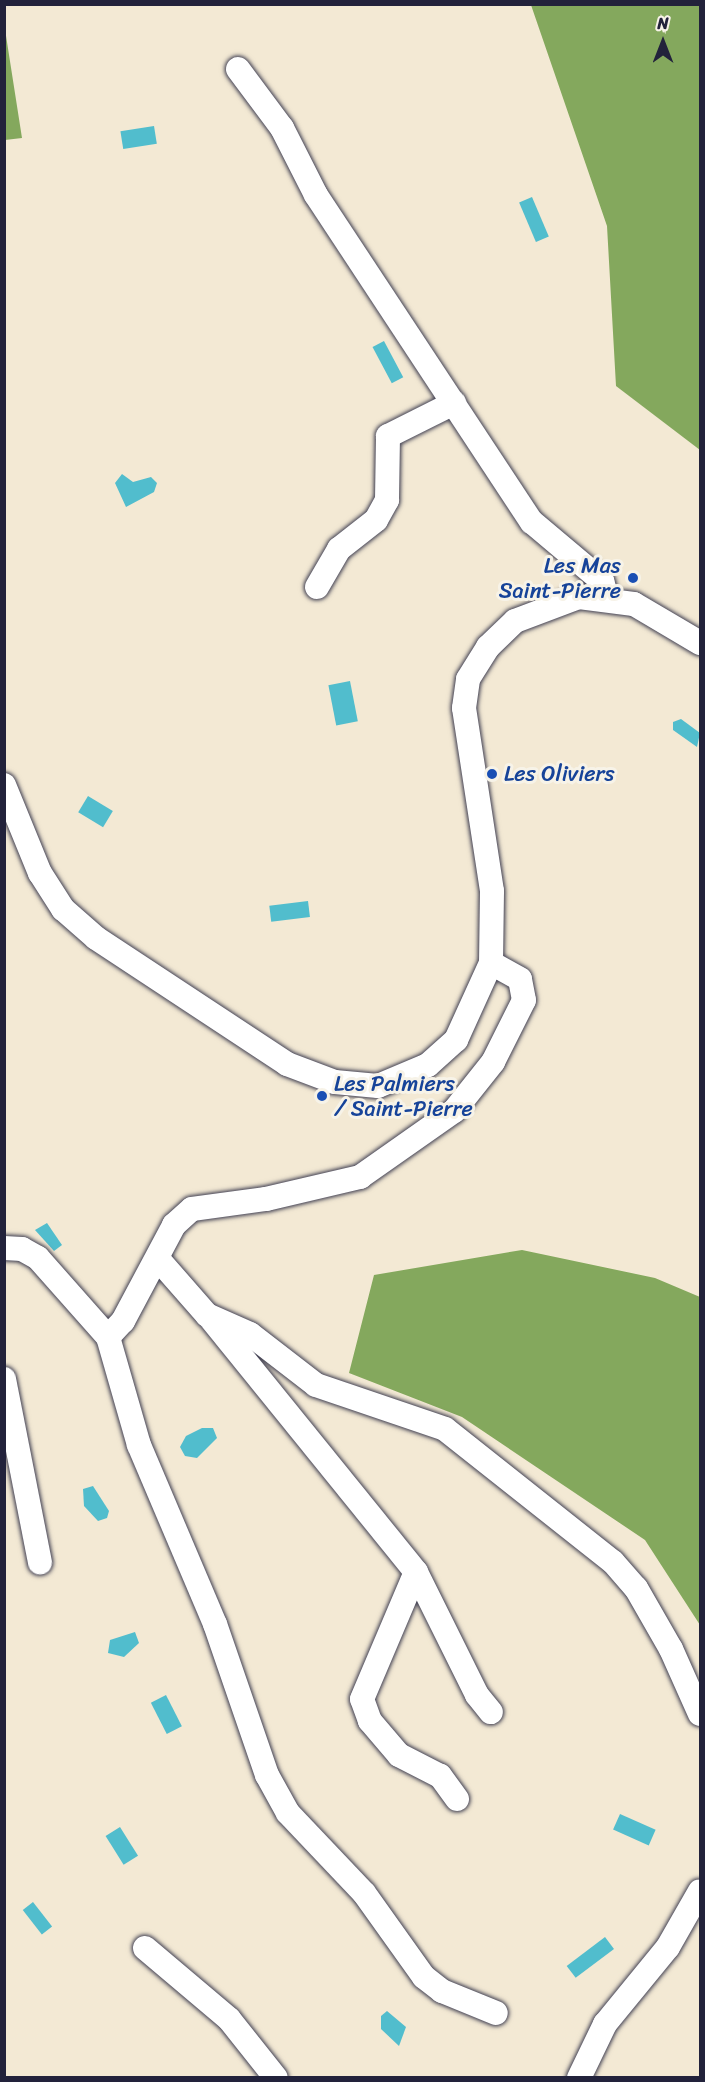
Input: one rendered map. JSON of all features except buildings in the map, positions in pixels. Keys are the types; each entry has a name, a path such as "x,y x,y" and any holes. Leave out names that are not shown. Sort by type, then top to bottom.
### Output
{"street":[{"path":"238,69 282,128 316,195 532,522 602,581 607,597"},
{"path":"317,587 339,549 375,520 387,500 388,436 454,404"},
{"path":"4,785 39,873 63,909 96,938 266,1052 317,1076 378,1086 428,1065 456,1040 491,963 492,891 464,708 468,680 488,647 515,621 547,605 607,597 634,604 700,643"},
{"path":"108,1337 123,1321 158,1259 174,1225 192,1209 266,1199 360,1177 454,1111 493,1062 524,1000 520,979 491,963"},
{"path":"4,1248 22,1249 38,1258 108,1337 139,1445 215,1624 278,1798 364,1893 424,1977 442,1991 496,2013"},
{"path":"158,1259 207,1315 416,1572 477,1695 491,1712"},
{"path":"207,1315 250,1334 316,1385 445,1429 500,1469 614,1562 636,1588 700,1714"},
{"path":"4,1379 39,1562"},
{"path":"416,1572 362,1699 370,1721 399,1755 440,1776 457,1799"},
{"path":"579,2078 605,2024 668,1947 700,1891"},
{"path":"145,1948 229,2019 276,2078"}],"green space":[{"path":"531,5 700,5 700,450 616,386 607,226"},
{"path":"4,23 22,138 5,140 4,140"},
{"path":"522,1250 655,1278 700,1297 700,1625 645,1540 462,1417 349,1373 374,1275"}],"water":[{"path":"154,126 157,144 123,149 120,131"},
{"path":"532,197 549,237 536,242 519,202"},
{"path":"384,341 403,377 392,383 373,347"},
{"path":"122,474 133,482 151,477 157,483 154,492 126,507 115,483"},
{"path":"350,681 358,721 336,725 328,685"},
{"path":"681,719 700,733 697,747 673,730 673,722"},
{"path":"88,796 113,811 103,827 78,812"},
{"path":"308,901 310,917 271,922 269,906"},
{"path":"47,1223 62,1245 54,1251 35,1230"},
{"path":"202,1428 213,1428 217,1438 197,1458 185,1456 180,1447 186,1436"},
{"path":"93,1486 109,1511 107,1518 98,1521 84,1506 83,1489"},
{"path":"135,1632 139,1643 124,1657 108,1653 110,1640"},
{"path":"166,1695 182,1726 167,1734 151,1703"},
{"path":"620,1814 656,1830 649,1845 613,1830"},
{"path":"120,1827 138,1856 124,1865 106,1836"},
{"path":"33,1902 52,1926 42,1934 23,1910"},
{"path":"605,1937 614,1949 576,1978 567,1966"},
{"path":"387,2011 406,2027 399,2046 381,2029 381,2016"}],"place":[{"name":"Les Mas Saint-Pierre","path":"633,578"},
{"name":"Les Oliviers","path":"492,774"},
{"name":"Les Palmiers / Saint-Pierre","path":"322,1096"}]}
